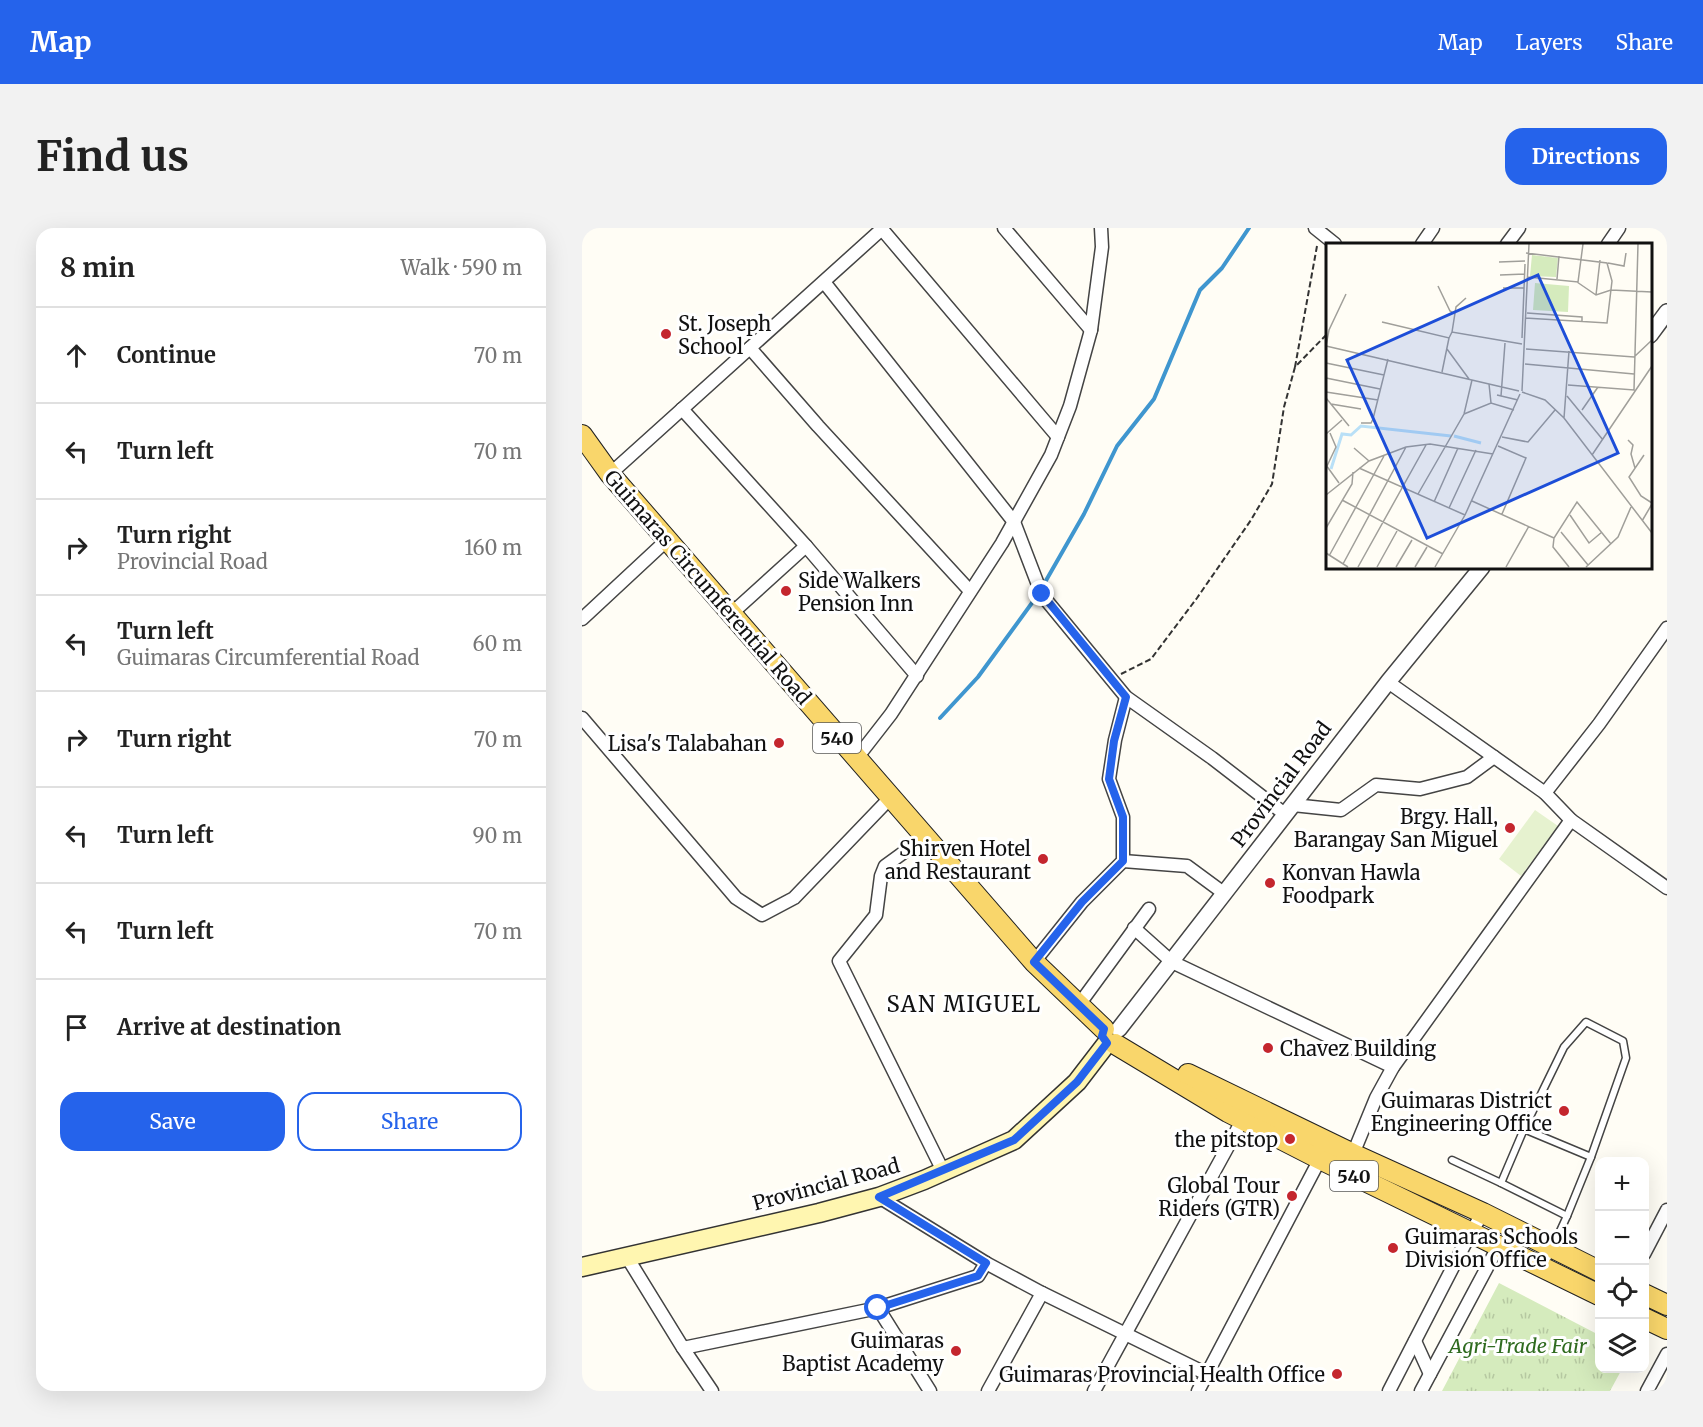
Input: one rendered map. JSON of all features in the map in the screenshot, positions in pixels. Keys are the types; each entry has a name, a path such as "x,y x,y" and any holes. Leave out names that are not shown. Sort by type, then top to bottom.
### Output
{"main road":[{"name":"Guimaras Circumferential Road","path":"582,435 610,474 730,614 1034,962 1113,1037 1244,1119 1320,1159 1595,1293"},
{"name":"Guimaras Circumferential Road","path":"1113,1037 1251,1106 1483,1213 1595,1270"},
{"name":"Provincial Road","path":"582,1267 879,1197 943,1171 1014,1140 1077,1082 1113,1037"},
{"path":"1430,1212 1439,1193"},
{"path":"1649,1296 1667,1305"},
{"path":"1646,1319 1667,1329"}],"street":[{"path":"610,474 882,228 1058,437"},
{"path":"1004,228 1091,330"},
{"path":"856,759 917,676 1014,522 1051,455 1070,406 1091,330 1102,247 1101,228"},
{"path":"1423,243 1433,228"},
{"path":"1508,243 1519,228"},
{"path":"1609,243 1619,228"},
{"path":"1317,230 1334,243"},
{"path":"824,282 1014,522 1042,594 1126,697 1212,758 1290,810 1341,810 1376,785 1420,789 1467,777 1494,757"},
{"path":"1652,332 1667,312"},
{"path":"750,348 818,426 970,591"},
{"path":"682,409 806,546 917,676"},
{"path":"582,619 667,540"},
{"path":"730,614 806,546"},
{"name":"Provincial Road","path":"1113,1037 1388,682 1481,568"},
{"path":"1545,793 1599,723 1667,628"},
{"path":"1388,682 1545,793 1571,820 1664,881"},
{"path":"1034,962 1082,902 1123,861 1123,817 1109,779 1114,741 1126,697"},
{"path":"582,718 736,898 762,915 794,898 891,797"},
{"path":"1353,1154 1376,1098 1393,1067 1571,820"},
{"path":"925,837 885,866 881,876 876,915 838,961 943,1171"},
{"path":"1123,861 1187,866 1225,894"},
{"path":"1078,1006 1149,909"},
{"path":"1134,928 1173,962 1393,1067"},
{"path":"1094,1391 1244,1119"},
{"path":"1198,1391 1320,1159"},
{"path":"879,1197 986,1263 1207,1374"},
{"path":"1649,1244 1667,1210"},
{"path":"1389,1391 1483,1213"},
{"path":"1421,1391 1499,1245"},
{"path":"627,1257 712,1391"},
{"path":"683,1348 878,1308 978,1276 986,1263"},
{"path":"988,1391 1042,1293"},
{"path":"878,1308 930,1391"},
{"path":"1415,1341 1430,1374"},
{"path":"1647,1391 1667,1354"}],"lane":[{"path":"1501,1183 1524,1129 1564,1047 1586,1022 1623,1041 1626,1058 1591,1157 1543,1267"},
{"path":"1524,1129 1591,1157"},
{"path":"1452,1160 1567,1216"}],"path":[{"path":"1112,679 1151,659 1251,520 1272,484 1284,407 1295,367 1317,230"},
{"path":"1295,367 1326,335"}],"green space":[{"path":"1535,810 1558,826 1521,876 1499,859"},
{"name":"Agri-Trade Fair","path":"1499,1283 1595,1333 1595,1373 1620,1373 1610,1391 1442,1391"}],"waterway":[{"path":"1044,584 1084,514 1117,446 1154,399 1200,290 1222,268 1249,228"},
{"path":"940,718 978,677 1037,596"}],"place":[{"name":"St. Joseph School","path":"666,334"},
{"name":"Side Walkers Pension Inn","path":"786,591"},
{"name":"Lisa's Talabahan","path":"779,743"},
{"name":"Brgy. Hall, Barangay San Miguel","path":"1510,828"},
{"name":"Shirven Hotel and Restaurant","path":"1043,859"},
{"name":"Konvan Hawla Foodpark","path":"1270,883"},
{"name":"Chavez Building","path":"1268,1048"},
{"name":"Guimaras District Engineering Office","path":"1564,1111"},
{"name":"the pitstop","path":"1290,1139"},
{"name":"Global Tour Riders (GTR)","path":"1292,1196"},
{"name":"Guimaras Schools Division Office","path":"1393,1248"},
{"name":"Guimaras Baptist Academy","path":"956,1351"},
{"name":"Guimaras Provincial Health Office","path":"1337,1374"}],"district":[{"name":"SAN MIGUEL","path":"964,1004"}],"route":[{"path":"878,1308 978,1276 986,1263 879,1197 1014,1140 1077,1082 1107,1043 1102,1036 1104,1029 1034,962 1082,902 1123,861 1123,817 1109,779 1114,741 1126,697 1042,594"}]}
